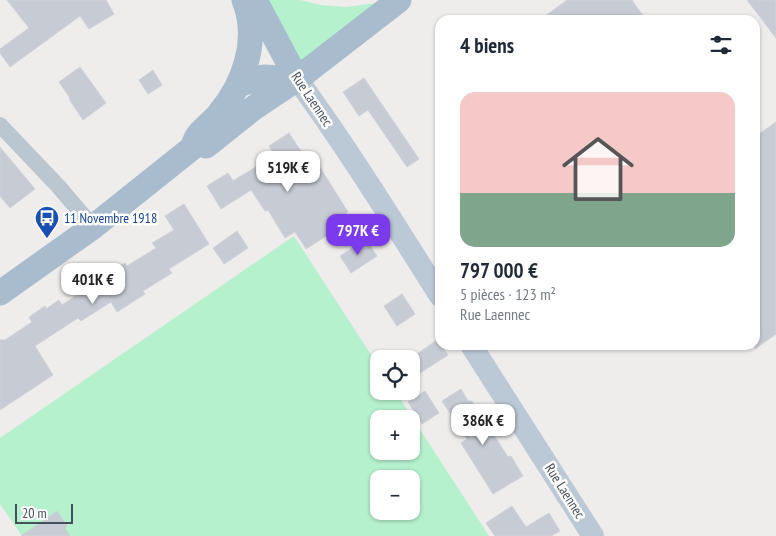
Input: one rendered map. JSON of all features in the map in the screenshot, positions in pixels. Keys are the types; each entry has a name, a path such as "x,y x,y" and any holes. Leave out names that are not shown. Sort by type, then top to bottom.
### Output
{"main road":[{"path":"0,293 93,227 192,148 197,136 218,116 238,85 248,58 251,35 248,9 244,0"},
{"name":"Rue Laennec","path":"255,0 297,79"},
{"path":"192,148 206,146 255,107 297,79 399,0"},
{"path":"238,85 264,77 297,79"}],"street":[{"name":"Rue Laennec","path":"297,79 381,202 435,288"},
{"path":"0,125 93,227"},
{"name":"Rue Laennec","path":"474,350 593,536"}],"green space":[{"path":"259,0 300,0 321,5 346,7 378,3 297,67"},
{"path":"294,236 370,353 370,400 401,400 407,410 370,410 370,460 420,460 420,430 489,536 22,536 0,504 0,438"}],"building":[{"path":"7,0 106,0 114,14 89,29 80,16 10,67 0,53 0,49 29,28"},
{"path":"567,0 632,0 642,15 547,15"},
{"path":"747,0 776,0 776,38 760,15"},
{"path":"80,67 106,103 83,120 59,82"},
{"path":"153,70 162,85 148,94 139,80"},
{"path":"364,78 419,159 407,167 368,110 359,116 343,92"},
{"path":"776,122 776,334 760,345 760,133"},
{"path":"289,133 310,165 316,161 348,212 329,224 334,231 306,249 295,232 285,238 268,210 265,211 251,190 221,209 207,186 228,173 233,181 275,155 269,146"},
{"path":"0,147 35,189 10,208 0,196"},
{"path":"184,204 209,244 169,269 172,273 143,291 145,294 117,312 111,302 81,321 78,318 35,346 53,375 0,410 0,340 5,340 32,322 29,317 45,306 46,309 59,300 62,305 125,263 127,266 156,248 152,243 174,230 165,216"},
{"path":"237,231 248,248 224,264 213,248"},
{"path":"366,239 377,256 351,273 340,256"},
{"path":"402,294 415,314 397,326 384,306"},
{"path":"435,341 435,350 444,350 448,355 420,373 420,352"},
{"path":"461,389 468,401 472,401 476,407 470,438 488,426 508,457 511,456 523,476 493,494 461,443 467,439 442,401"},
{"path":"425,391 439,413 422,424 420,421 420,410 413,410 408,402 420,400 420,394"},
{"path":"512,506 526,527 549,513 560,531 551,536 495,536 486,523"},
{"path":"57,511 67,526 65,528 70,536 21,536"}],"place":[{"name":"11 Novembre 1918","path":"47,239"}]}
